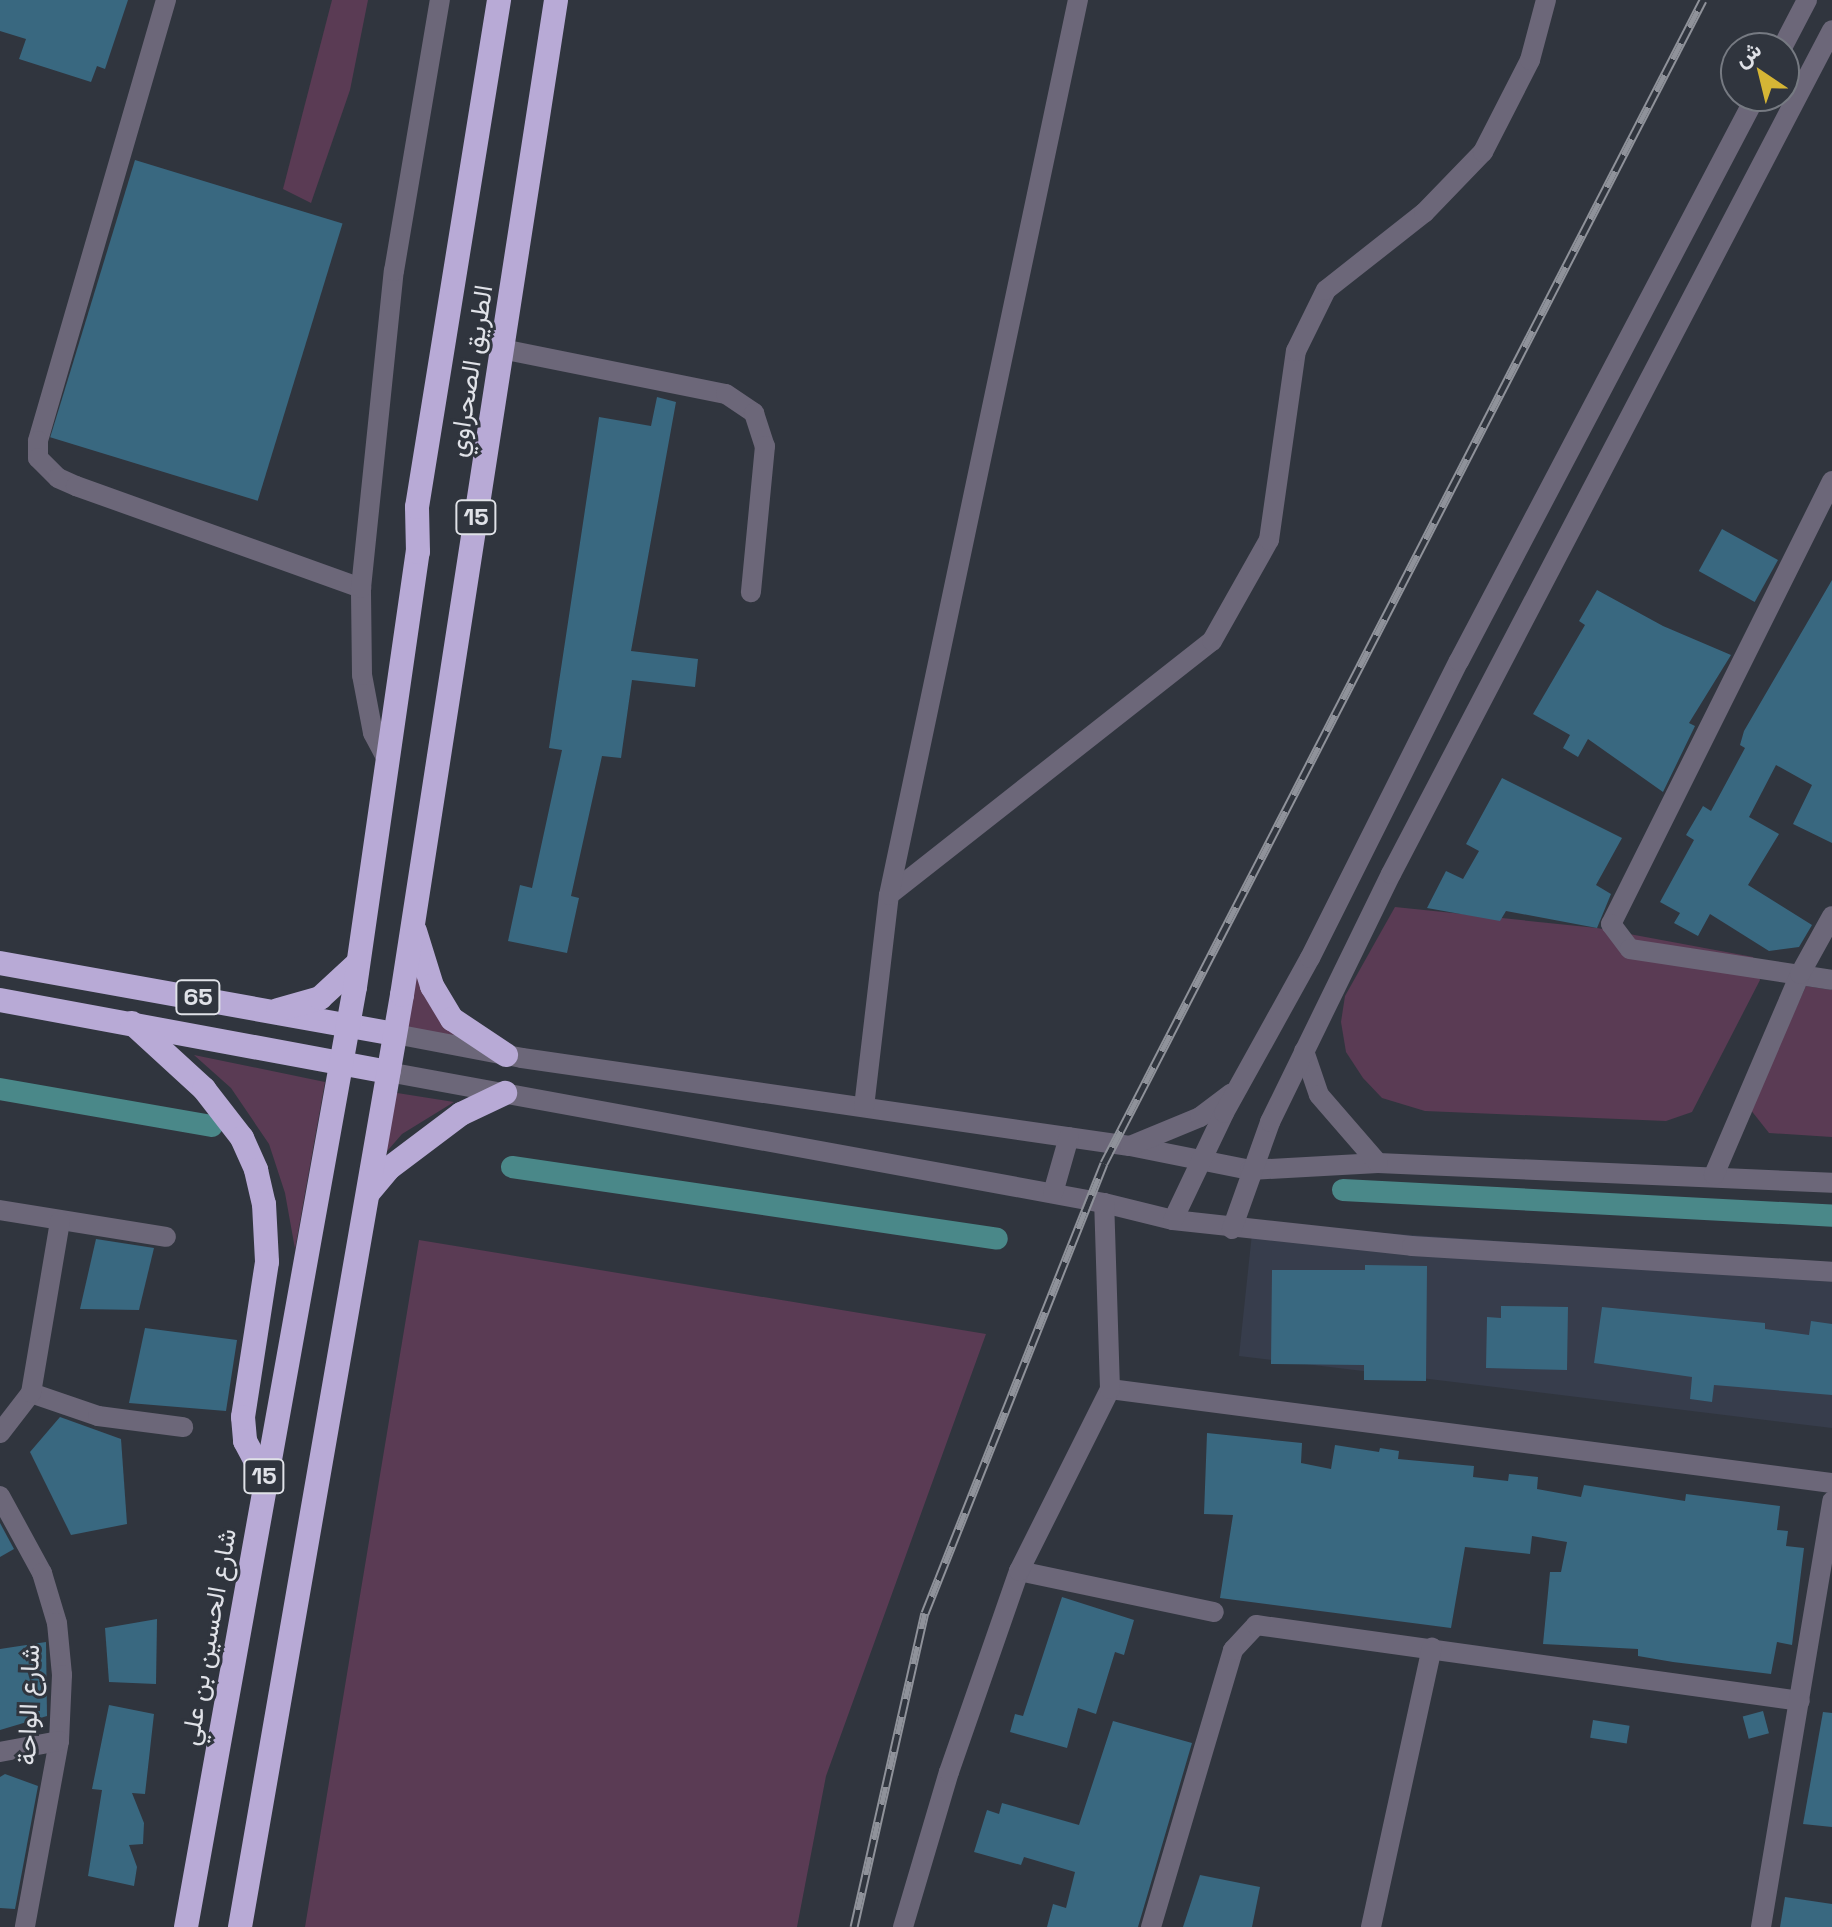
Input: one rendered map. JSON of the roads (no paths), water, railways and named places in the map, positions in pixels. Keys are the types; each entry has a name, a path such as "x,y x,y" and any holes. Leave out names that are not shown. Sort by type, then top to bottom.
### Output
{"highway":[{"name":"الطريق الصحراوي","path":"348,1026 418,552 417,507 499,0"},
{"name":"الطريق الصحراوي","path":"395,1034 556,0"},
{"path":"413,924 432,986 452,1019 506,1055"},
{"path":"266,1012 320,998 358,962"},
{"name":"65","path":"0,963 395,1034"},
{"name":"65","path":"0,1000 388,1072"},
{"path":"132,1023 212,1098 242,1138 256,1170 264,1204 267,1262 243,1417 245,1441 264,1476"},
{"name":"شارع الحسين بن علي","path":"186,1927 264,1476 348,1026"},
{"name":"15","path":"240,1927 395,1034"},
{"path":"367,1194 388,1169 448,1123 505,1093"},
{"path":"173,1927 195,1886"}],"street":[{"path":"166,0 38,441 38,458 58,478 76,486 361,588"},
{"path":"389,763 373,733 362,675 361,588 392,285 440,0"},
{"path":"864,1107 889,895 1078,0"},
{"path":"889,895 1212,641 1269,540 1296,351 1326,290 1424,213 1483,152 1530,60 1546,0"},
{"path":"1790,32 1807,0"},
{"path":"1232,1229 1250,1170 1304,1051 1398,860 1832,30"},
{"path":"1173,1220 1748,112"},
{"path":"502,349 714,391 754,413 765,446 751,592"},
{"path":"1832,481 1611,924 1630,949 1832,980"},
{"path":"1714,1175 1800,974 1832,916"},
{"path":"395,1034 506,1055 1130,1146 1250,1170 1378,1163 1714,1175 1832,1183"},
{"path":"1304,1051 1319,1095 1378,1163"},
{"path":"388,1072 1053,1193 1173,1220 1232,1229 1412,1246 1832,1272"},
{"path":"1130,1146 1200,1117 1240,1087"},
{"path":"1053,1193 1069,1137"},
{"path":"903,1927 949,1772 1019,1571 1110,1389 1104,1203"},
{"path":"0,1210 166,1237"},
{"path":"0,1433 31,1393 60,1221"},
{"path":"1110,1389 1832,1483"},
{"path":"31,1393 98,1416 183,1427"},
{"name":"شارع الواحة","path":"0,1496 37,1561 57,1623 59,1741 25,1927"},
{"path":"1761,1927 1832,1501"},
{"path":"1019,1571 1214,1612"},
{"path":"1151,1927 1233,1650 1242,1635 1267,1623 1800,1701"},
{"path":"1371,1927 1432,1648"},
{"path":"0,1752 59,1741"}],"waterway":[{"path":"0,1089 212,1126"},
{"path":"512,1167 997,1239"},
{"path":"1343,1190 1832,1216"}],"railway":[{"path":"854,1927 925,1613 1104,1163 1703,0"}]}
